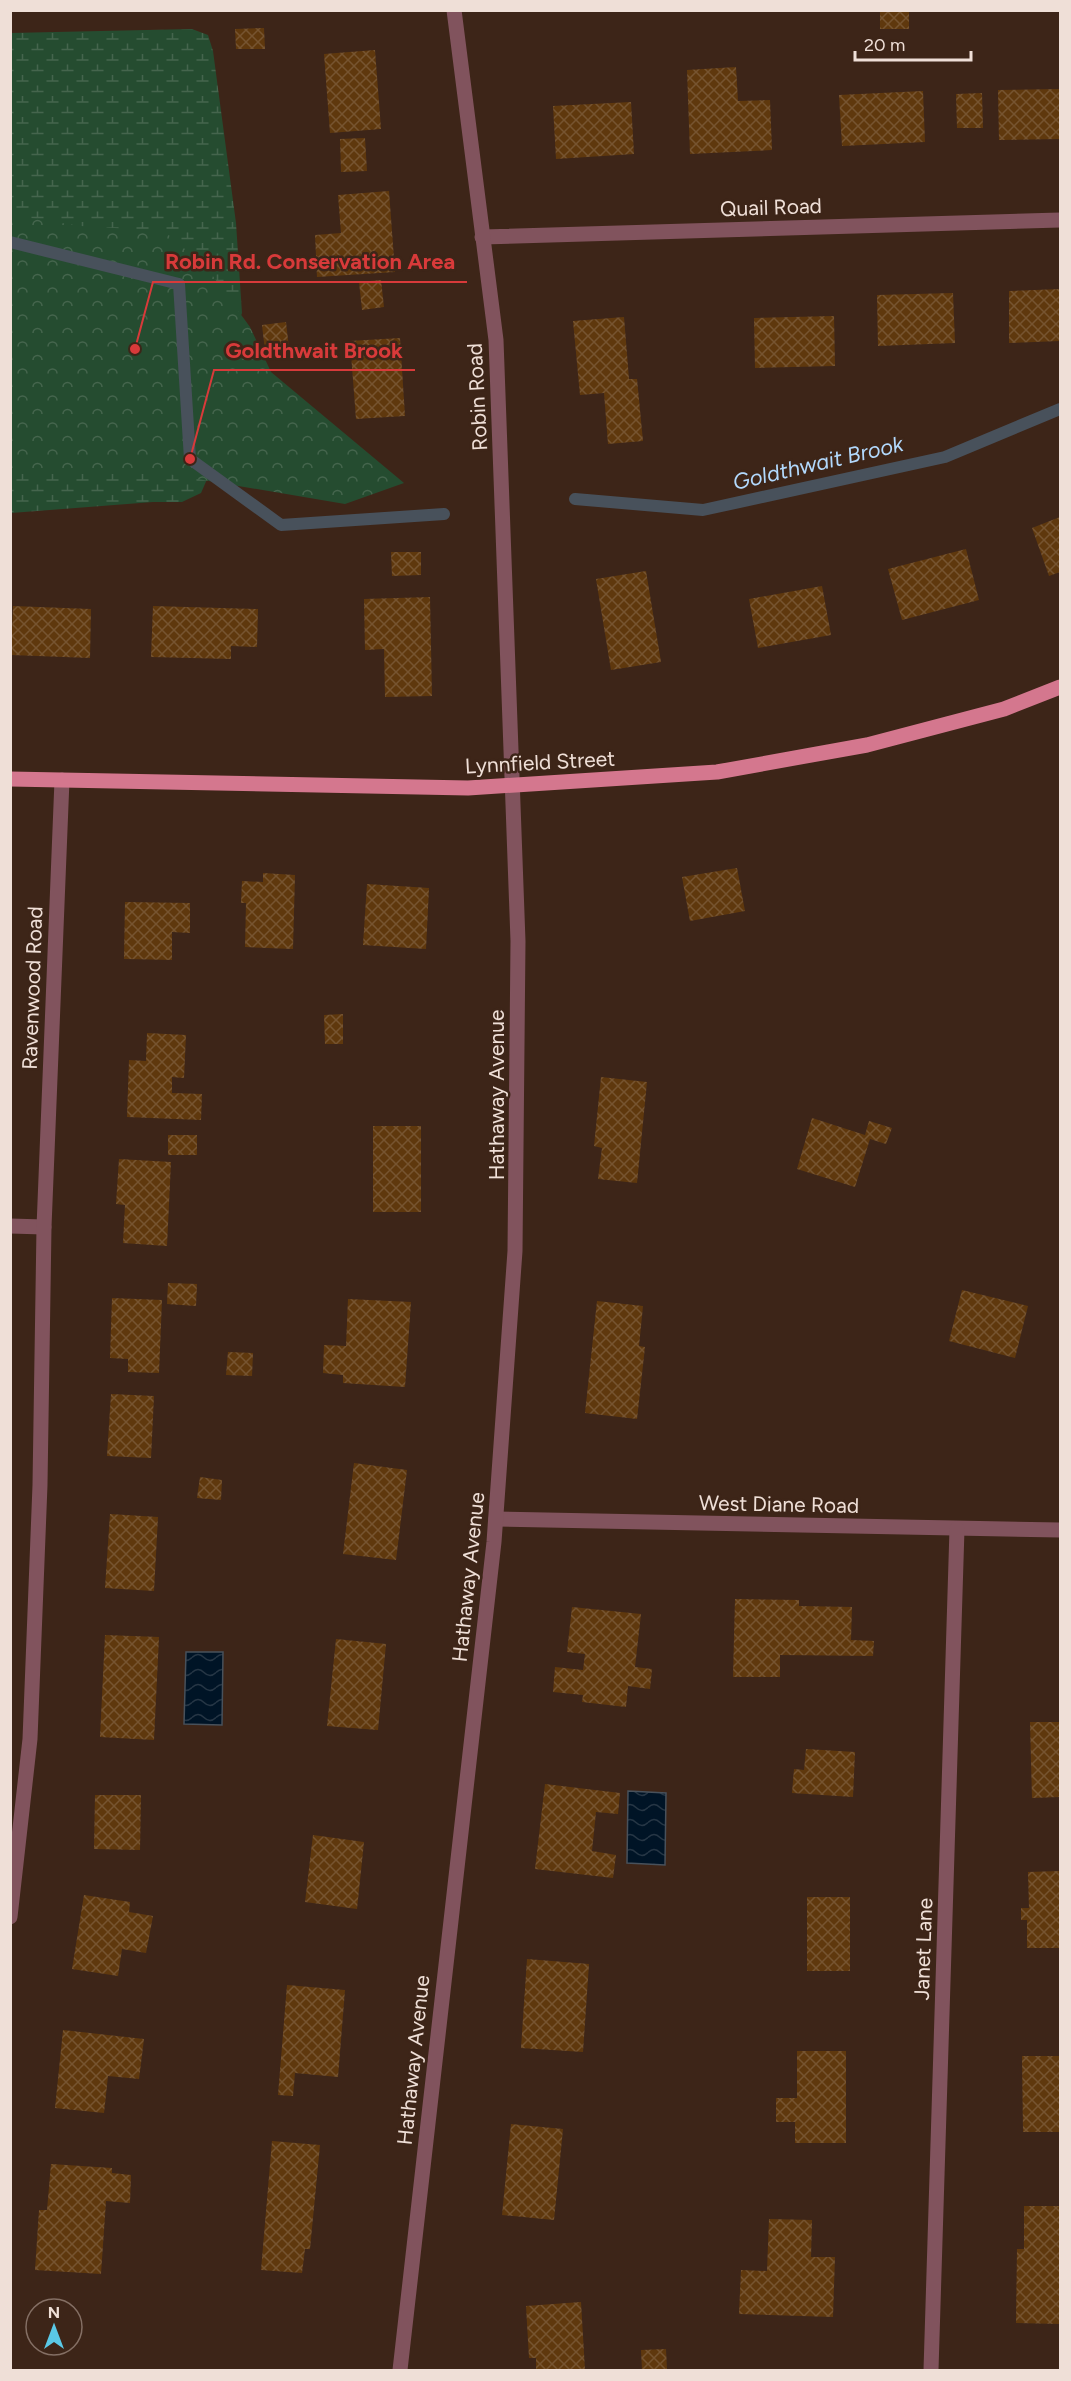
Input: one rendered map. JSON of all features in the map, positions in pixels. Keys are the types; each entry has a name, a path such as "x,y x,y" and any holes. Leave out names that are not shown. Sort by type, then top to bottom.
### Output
{"main road":[{"name":"Lynnfield Street","path":"10,779 468,788 717,772 867,745 1004,709 1060,687"}],"street":[{"name":"Robin Road","path":"454,10 496,340 514,785"},
{"name":"Quail Road","path":"482,237 1060,220"},
{"name":"Ravenwood Road","path":"10,1917 30,1739 40,1485 44,1227 62,780"},
{"name":"Hathaway Avenue","path":"400,2370 496,1519 515,1251 518,941 514,785"},
{"path":"10,1226 44,1227"},
{"name":"West Diane Road","path":"496,1519 1060,1530"},
{"name":"Janet Lane","path":"931,2370 957,1529"}],"green space":[{"path":"192,29 208,35 213,51 236,223 242,313 208,477 201,493 182,502 153,502 11,513 10,33"},
{"path":"11,215 81,226 164,231 207,268 250,327 271,372 404,483 345,504 156,472 11,473"}],"water":[{"path":"186,1652 223,1652 222,1725 184,1724"},
{"path":"628,1791 666,1793 665,1865 627,1863"}],"building":[{"path":"880,10 909,10 909,29 880,29"},
{"path":"264,28 265,49 236,49 235,29"},
{"path":"375,50 381,129 330,133 324,54"},
{"path":"736,67 738,101 770,100 772,150 690,154 687,70"},
{"path":"1060,89 1060,139 999,140 998,90"},
{"path":"923,91 925,142 842,146 839,95"},
{"path":"982,93 983,128 957,128 956,94"},
{"path":"631,102 634,154 556,159 553,106"},
{"path":"365,138 367,171 341,172 340,139"},
{"path":"389,191 395,272 317,277 315,235 341,233 338,195"},
{"path":"381,280 384,307 362,310 359,282"},
{"path":"1060,289 1060,341 1009,343 1009,291"},
{"path":"953,293 955,343 878,346 877,295"},
{"path":"834,316 835,366 755,368 754,318"},
{"path":"624,317 629,379 637,379 643,441 608,444 604,393 580,395 573,321"},
{"path":"286,322 289,348 265,351 262,325"},
{"path":"400,338 405,416 356,419 350,341"},
{"path":"1060,517 1060,572 1049,576 1032,528"},
{"path":"966,549 979,600 902,620 888,569"},
{"path":"391,552 421,552 421,575 392,576"},
{"path":"646,571 661,662 611,670 596,579"},
{"path":"822,586 831,635 758,648 749,599"},
{"path":"430,597 432,696 385,697 384,649 365,650 364,599"},
{"path":"13,606 91,609 90,658 11,655"},
{"path":"153,606 258,609 257,647 231,646 231,659 151,657"},
{"path":"737,868 745,911 690,921 682,877"},
{"path":"263,873 295,875 293,949 245,947 246,903 241,903 242,881 263,882"},
{"path":"367,884 429,888 426,949 363,945"},
{"path":"125,902 190,903 190,933 172,932 172,960 124,959"},
{"path":"343,1014 343,1044 325,1044 324,1015"},
{"path":"147,1033 186,1035 184,1078 172,1077 172,1093 202,1094 201,1120 127,1117 129,1060 146,1061"},
{"path":"601,1077 647,1082 637,1183 598,1179 602,1148 594,1146"},
{"path":"812,1118 865,1135 869,1121 892,1128 886,1144 870,1139 855,1187 797,1169"},
{"path":"373,1126 421,1126 421,1212 373,1212"},
{"path":"168,1135 197,1135 197,1155 168,1155"},
{"path":"119,1159 171,1162 167,1246 123,1243 125,1205 116,1204"},
{"path":"168,1283 197,1284 196,1306 167,1304"},
{"path":"962,1290 1028,1306 1015,1358 949,1341"},
{"path":"112,1298 162,1300 159,1373 128,1372 128,1359 110,1358"},
{"path":"348,1299 411,1302 405,1387 343,1383 343,1375 323,1373 324,1345 346,1346"},
{"path":"597,1301 643,1306 639,1346 645,1347 637,1419 585,1413"},
{"path":"228,1352 253,1353 252,1376 226,1375"},
{"path":"111,1394 154,1396 151,1458 107,1456"},
{"path":"354,1463 407,1470 396,1560 343,1554"},
{"path":"200,1477 222,1480 221,1500 197,1498"},
{"path":"110,1514 158,1517 154,1591 105,1588"},
{"path":"735,1599 799,1600 799,1606 852,1607 851,1640 874,1641 873,1656 780,1655 780,1677 733,1677"},
{"path":"572,1607 641,1614 635,1667 652,1669 650,1689 628,1686 626,1707 582,1702 583,1695 553,1692 555,1667 583,1670 585,1654 567,1652"},
{"path":"105,1635 159,1637 154,1740 100,1737"},
{"path":"336,1639 386,1644 378,1730 327,1726"},
{"path":"1030,1722 1060,1722 1060,1797 1032,1798"},
{"path":"806,1749 855,1752 853,1797 792,1793 794,1769 804,1770"},
{"path":"545,1784 620,1793 618,1814 596,1812 592,1851 616,1855 613,1878 535,1869"},
{"path":"95,1795 141,1795 140,1850 94,1849"},
{"path":"313,1835 364,1842 357,1909 305,1902"},
{"path":"1060,1871 1060,1948 1027,1948 1027,1920 1021,1920 1021,1908 1029,1908 1028,1872"},
{"path":"84,1895 130,1902 129,1912 153,1916 146,1953 122,1949 118,1976 72,1969"},
{"path":"807,1897 850,1897 850,1971 807,1971"},
{"path":"527,1959 589,1964 583,2052 521,2048"},
{"path":"287,1985 345,1990 338,2077 295,2073 293,2096 278,2095"},
{"path":"63,2030 144,2039 139,2079 108,2076 104,2113 55,2108"},
{"path":"797,2051 846,2051 846,2143 795,2143 795,2122 776,2122 776,2098 797,2098"},
{"path":"1022,2056 1060,2056 1060,2132 1023,2132"},
{"path":"511,2124 563,2129 554,2220 502,2215"},
{"path":"272,2141 320,2145 310,2249 305,2249 302,2273 261,2270"},
{"path":"51,2164 112,2168 112,2173 131,2175 130,2203 106,2201 101,2274 35,2270 39,2210 47,2210"},
{"path":"1024,2206 1060,2206 1060,2324 1016,2323 1017,2249 1024,2249"},
{"path":"769,2219 812,2220 811,2257 835,2257 833,2317 739,2314 741,2270 767,2271"},
{"path":"581,2302 585,2370 536,2370 536,2358 529,2358 526,2306"},
{"path":"666,2349 667,2370 642,2370 641,2350"}],"waterway":[{"name":"Goldthwait Brook","path":"10,242 179,284 190,459 281,525 444,514"},
{"name":"Goldthwait Brook","path":"575,499 703,510 945,457 1060,409"}],"place":[{"name":"Robin Rd. Conservation Area","path":"135,349"},
{"name":"Goldthwait Brook","path":"190,459"}]}
